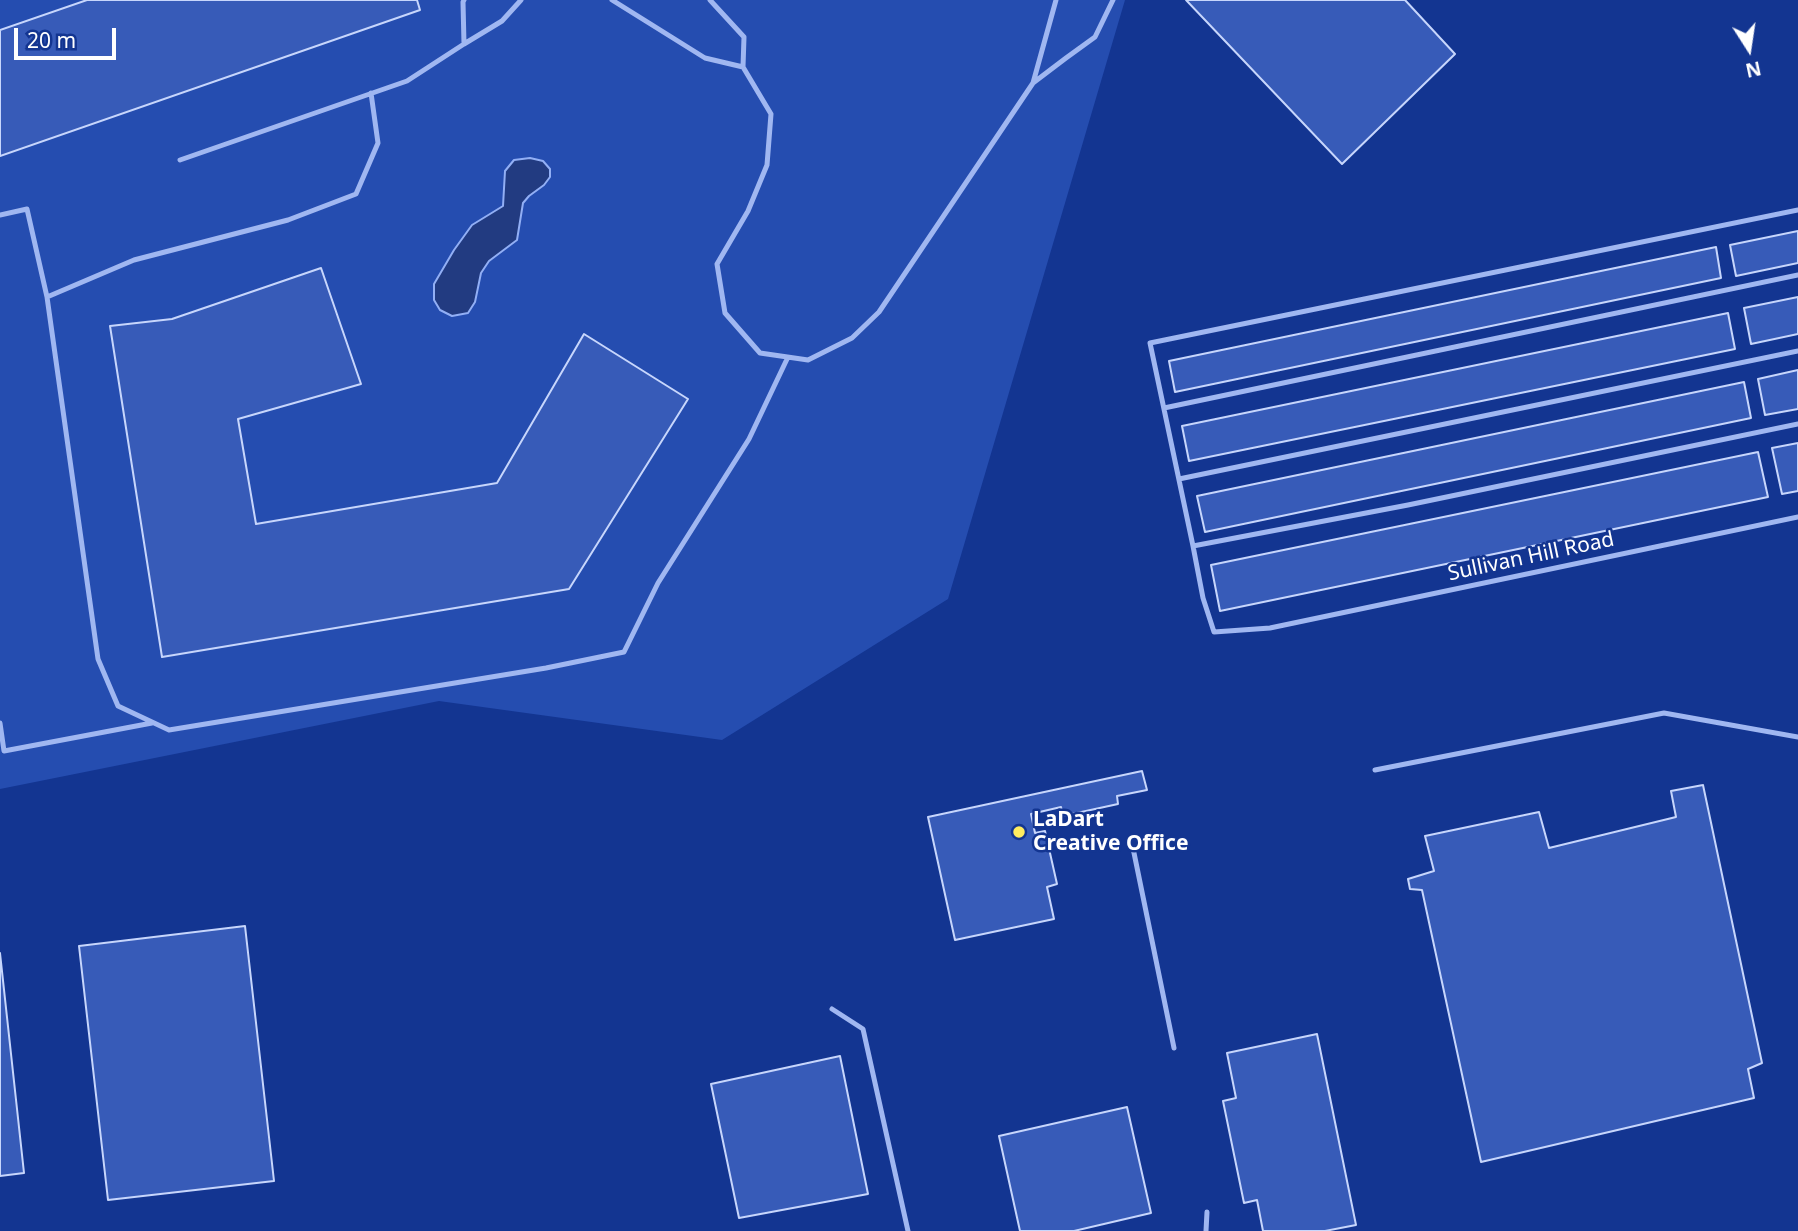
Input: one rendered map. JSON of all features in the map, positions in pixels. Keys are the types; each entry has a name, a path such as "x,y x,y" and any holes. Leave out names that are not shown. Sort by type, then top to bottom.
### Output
{"lane":[{"path":"464,0 464,44"},
{"path":"180,160 407,81 502,21 521,0"},
{"path":"612,0 705,58 743,67"},
{"path":"710,0 744,37 743,67 771,114 767,166 748,211 717,264 725,313 760,353 808,360 852,338 879,312 1034,83 1096,37 1113,0"},
{"path":"1034,83 1056,0"},
{"path":"47,297 134,260 288,220 356,194 379,143 371,93"},
{"path":"0,215 27,209 47,297 98,659 118,706 169,730 533,670 624,652 658,583 749,439 788,357"},
{"path":"1798,210 1150,343 1193,546 1408,505 1798,424"},
{"path":"1164,408 1798,275"},
{"path":"1179,479 1798,351"},
{"name":"Sullivan Hill Road","path":"1193,546 1203,598 1214,632 1270,628 1798,517"},
{"path":"1375,770 1664,713 1798,737"},
{"path":"0,723 2,751 154,723"},
{"path":"1133,848 1174,1048"},
{"path":"832,1009 863,1029 908,1231"},
{"path":"1206,1231 1208,1212"}],"shaded area":[{"path":"0,0 1125,0 948,599 722,740 439,701 0,789"},
{"path":"530,158 543,161 550,169 550,177 523,203 517,240 489,261 481,273 475,302 468,313 452,316 440,310 434,300 434,284 454,250 472,225 503,206 505,171 514,160"}],"building":[{"path":"87,0 417,0 420,10 0,156 0,30"},
{"path":"1186,0 1405,0 1455,54 1342,164"},
{"path":"1798,231 1798,263 1736,276 1730,245"},
{"path":"1716,247 1721,278 1175,392 1169,361"},
{"path":"321,268 361,384 238,419 256,524 497,483 584,334 688,399 569,589 162,657 110,326 172,319"},
{"path":"1798,297 1798,334 1751,344 1744,308"},
{"path":"1728,313 1735,349 1189,461 1182,426"},
{"path":"1798,370 1798,409 1765,415 1758,379"},
{"path":"1744,382 1751,418 1205,532 1197,496"},
{"path":"1798,443 1798,491 1782,494 1772,448"},
{"path":"1758,452 1768,497 1220,611 1211,565"},
{"path":"1142,771 1147,790 1117,796 1118,804 1063,816 1061,807 1031,814 1035,833 1045,831 1057,884 1047,887 1054,919 955,940 928,817"},
{"path":"1703,785 1762,1063 1748,1069 1754,1098 1481,1162 1422,890 1410,889 1408,879 1434,871 1425,836 1539,812 1549,848 1676,817 1671,791"},
{"path":"245,926 274,1181 108,1200 79,946"},
{"path":"0,953 24,1173 0,1176"},
{"path":"1317,1034 1356,1225 1325,1231 1263,1231 1257,1200 1244,1203 1223,1101 1236,1098 1227,1053"},
{"path":"840,1056 868,1194 739,1218 711,1084"},
{"path":"1127,1107 1151,1213 1074,1231 1020,1231 999,1136"}],"place":[{"name":"LaDart Creative Office","path":"1019,832"}]}
